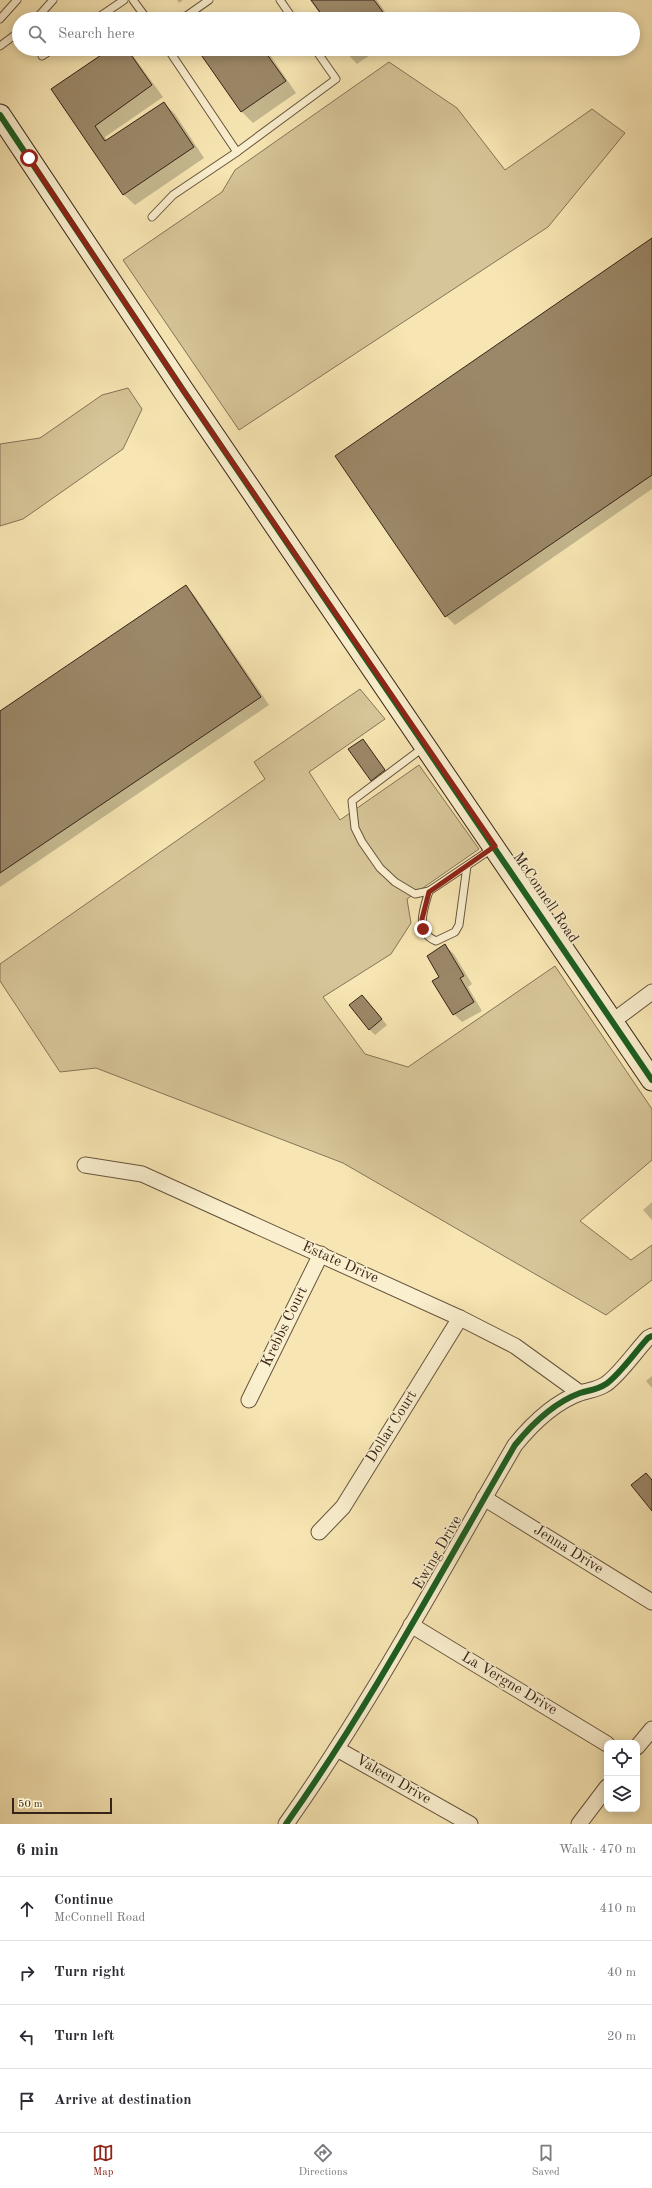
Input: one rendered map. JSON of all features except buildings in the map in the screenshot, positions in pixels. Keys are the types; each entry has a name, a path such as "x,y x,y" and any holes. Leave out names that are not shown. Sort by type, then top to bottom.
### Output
{"street":[{"name":"McConnell Road","path":"0,115 183,390 495,846 652,1080"},
{"path":"613,1021 652,992"},
{"name":"Estate Drive","path":"85,1165 142,1174 460,1318 515,1346 580,1393"},
{"name":"Krebbs Court","path":"249,1400 321,1254"},
{"name":"Dollar Court","path":"319,1532 343,1506 460,1318"},
{"name":"Ewing Drive","path":"286,1824 337,1749 411,1625 515,1445 529,1428 545,1413 580,1393 596,1390 607,1383 648,1338 652,1336"},
{"name":"Jenna Drive","path":"484,1498 652,1602"},
{"name":"La Vergne Drive","path":"411,1625 604,1742"},
{"path":"640,1744 652,1729"},
{"name":"Valeen Drive","path":"337,1749 470,1824"},
{"path":"579,1824 604,1791"}],"lane":[{"path":"0,19 16,0"},
{"path":"42,12 53,0"},
{"path":"106,12 124,0"},
{"path":"133,0 142,12"},
{"path":"192,12 209,0"},
{"path":"280,0 288,12"},
{"path":"0,46 12,37"},
{"path":"173,56 238,152"},
{"path":"152,217 173,195 238,152 336,79 319,56"},
{"path":"426,746 352,801 355,828 380,868 395,882 415,894 429,892 495,846"},
{"path":"429,892 422,919 423,929 429,938 436,941 455,932 460,925 468,866"}],"shaded area":[{"path":"389,62 457,108 505,170 592,109 625,133 548,227 239,430 123,260 222,192 235,170"},
{"path":"128,388 142,409 123,449 23,519 0,526 0,444 40,438 102,395"},
{"path":"360,689 385,719 309,772 340,820 419,765 479,849 407,899 411,923 391,954 323,997 365,1054 408,1067 555,966 652,1109 652,1160 580,1221 631,1260 652,1245 652,1280 606,1315 343,1163 96,1068 60,1072 0,981 0,964 265,779 254,762"}],"cycle path":[{"path":"0,115 183,390 652,1080"},
{"path":"286,1824 347,1732 376,1685 515,1445 529,1429 552,1408 570,1397 596,1389 606,1384 622,1369 648,1338 652,1336"}],"route":[{"path":"29,158 183,390 495,846 429,892 422,919 423,929"}]}
